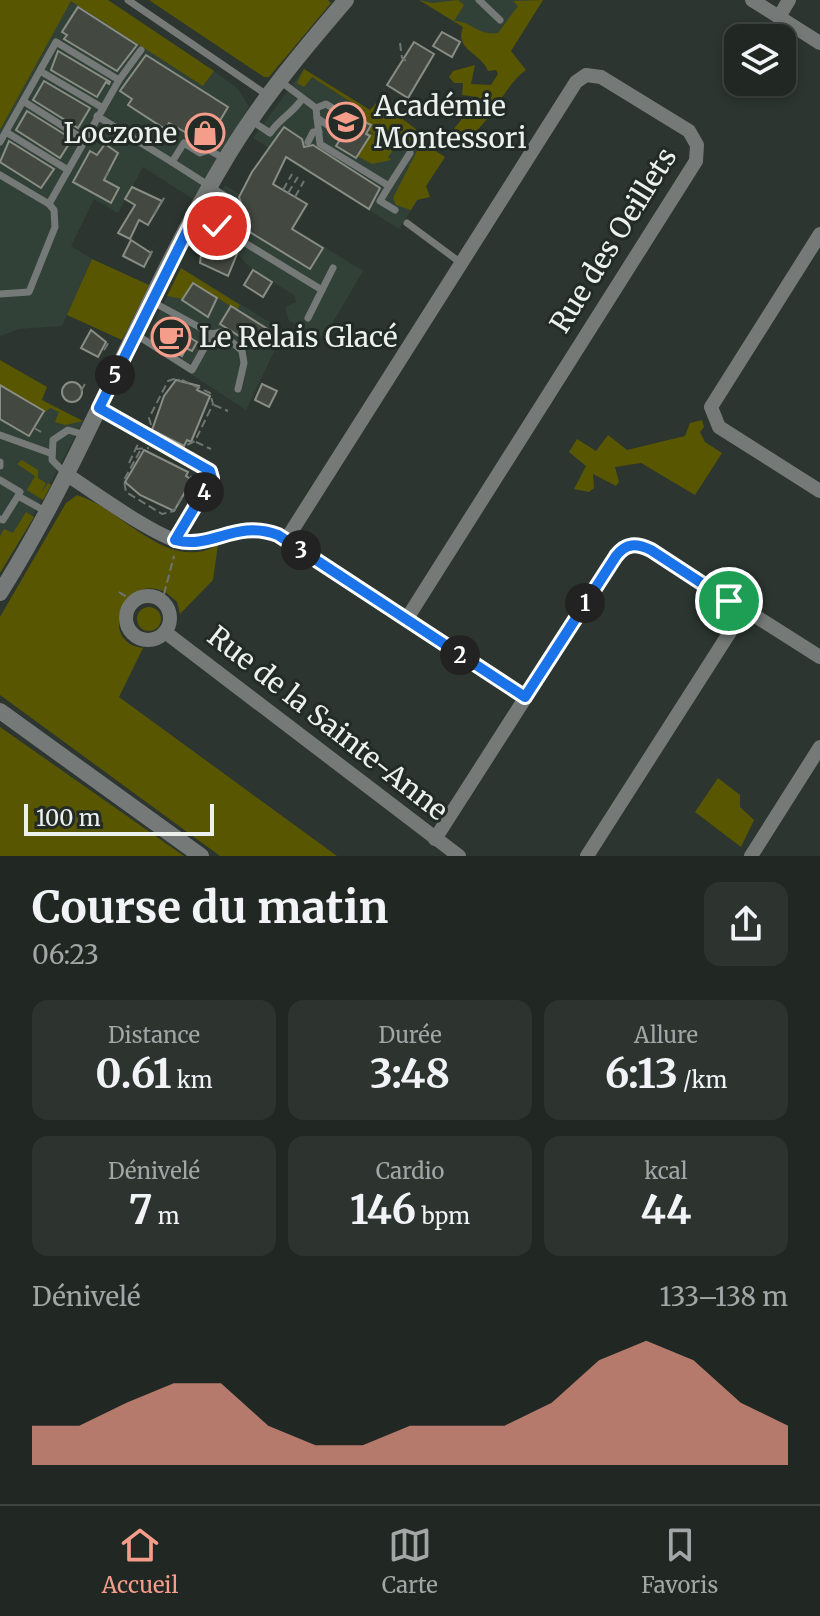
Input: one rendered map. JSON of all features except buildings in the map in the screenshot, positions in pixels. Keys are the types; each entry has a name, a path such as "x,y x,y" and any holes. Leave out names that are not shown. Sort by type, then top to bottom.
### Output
{"street":[{"path":"0,593 47,512 225,159 267,95 346,0"},
{"path":"752,0 820,43"},
{"path":"779,17 789,0"},
{"name":"Rue des Oeillets","path":"286,540 581,78 593,75 607,80 689,131 695,140 696,161 406,620"},
{"path":"820,234 718,392 711,411 719,427 820,491"},
{"path":"66,474 176,546 246,530 271,533 286,540 525,697"},
{"path":"435,839 616,556 626,546 638,545 651,550 820,657"},
{"path":"587,856 744,610"},
{"name":"Rue de la Sainte-Anne","path":"165,632 459,856"},
{"path":"0,711 201,856"},
{"path":"751,856 820,747"}],"lane":[{"path":"128,0 267,95"},
{"path":"479,0 500,20"},
{"path":"0,142 56,42 119,80"},
{"path":"49,204 97,116 141,50"},
{"path":"40,71 103,108"},
{"path":"279,80 316,108"},
{"path":"250,120 270,133 282,116 294,110 302,99"},
{"path":"23,101 85,140"},
{"path":"316,108 326,104 347,117"},
{"path":"316,108 320,144 389,186"},
{"path":"97,116 236,203"},
{"path":"317,118 335,130"},
{"path":"6,132 68,170"},
{"path":"308,142 313,132 319,132"},
{"path":"172,162 184,143 200,153 209,150 225,159"},
{"path":"395,210 378,200 410,153"},
{"path":"0,175 49,204 54,210 55,227 29,292 0,294"},
{"path":"196,213 322,290"},
{"path":"407,223 461,263"},
{"path":"308,318 333,268"},
{"path":"151,301 212,334 221,332 242,351 244,363 238,389"},
{"path":"135,334 192,370 212,334"},
{"path":"99,408 210,471 212,478 176,546"},
{"path":"66,474 55,466 50,453 55,438 68,430 85,435"},
{"path":"0,435 50,453"},
{"path":"0,480 20,492 3,520 0,519"},
{"path":"18,496 47,512"}],"path":[{"path":"400,43 402,58 406,61"},
{"path":"105,178 109,170"},
{"path":"283,190 292,174"},
{"path":"288,193 298,177"},
{"path":"295,197 304,181"},
{"path":"154,215 166,195"},
{"path":"200,251 197,249 211,223"},
{"path":"149,258 154,247"},
{"path":"162,341 172,324"},
{"path":"104,350 110,340"},
{"path":"163,378 182,381 210,393 213,404 228,411"},
{"path":"151,431 151,419 168,381"},
{"path":"81,391 86,382"},
{"path":"177,443 184,446 195,440 213,404"},
{"path":"34,428 55,438"},
{"path":"195,440 211,449"},
{"path":"157,449 152,446 140,451 135,449 124,480 130,494 143,499 159,512 174,511 192,480 187,466"},
{"path":"130,494 132,490"},
{"path":"159,512 162,507"},
{"path":"164,594 176,546"},
{"path":"119,592 128,598"}],"shaded area":[{"path":"0,0 108,0 214,71 203,86 71,1 0,130"},
{"path":"71,0 204,85 214,71 238,89 249,107 193,199 143,167 118,213 94,199 71,246 92,259 62,326 19,329 0,336 0,130"},
{"path":"149,0 328,0 331,3 269,77 264,77"},
{"path":"419,0 543,0 508,55"},
{"path":"419,0 432,3 458,0 464,5 454,21 466,23 480,31 498,33 518,6 513,1 543,0 511,51 526,70 509,87 486,121 466,138 454,143 449,135 465,115 482,104 478,97 462,95 463,83 454,83 449,77 453,71 475,65 471,84 491,85 498,74 496,70 488,71 465,46 461,35 463,27"},
{"path":"304,69 445,157 399,229 253,138"},
{"path":"304,69 370,110 376,103 389,110 425,137 423,143 445,157 426,186 430,197 417,200 411,210 396,205 393,198 419,147 404,136 388,157 391,160 372,164 357,156 369,136 366,132 377,136 368,130 371,125 361,118 365,111 312,77 304,87 297,83"},
{"path":"225,185 363,271 324,337 289,321 285,307 296,302 294,295 253,270 237,254 215,244 212,248 195,240"},
{"path":"92,259 149,285 122,340 67,315"},
{"path":"181,268 284,331 246,410 144,344"},
{"path":"181,268 240,305 237,310 193,283 183,299 167,296"},
{"path":"0,360 47,387 42,400 83,421 65,425 55,422 59,412 50,408 45,412 0,385"},
{"path":"0,380 83,421 15,549 0,541"},
{"path":"702,420 704,427 700,432 705,442 722,453 695,495 641,463 615,467 619,482 616,486 593,474 594,488 589,492 574,489 586,466 569,452 577,439 596,451 608,435 627,450 685,436 690,423"},
{"path":"22,460 38,470 38,478 46,483 41,493 48,483 51,485 43,500 27,490 35,476 17,464"},
{"path":"77,495 94,502 163,546 199,552 218,545 213,580 180,614 177,602 161,590 146,589 133,594 124,605 119,618 120,632 128,642 143,648 119,697 337,856 220,856 0,695 0,617 66,503"},
{"path":"26,512 34,517 0,573 0,536 4,529 13,533"},
{"path":"149,607 158,610 161,619 158,628 149,631 140,628 137,619 140,610"},
{"path":"0,727 184,856 0,856"},
{"path":"718,778 740,795 740,807 754,820 741,847 695,812"}],"place":[{"name":"Académie Montessori","path":"346,122"},
{"name":"Loczone","path":"205,133"},
{"name":"Le Relais Glacé","path":"171,337"}],"route":[{"path":"217,226 196,213 99,408 195,460 212,473 212,478 175,540 202,542 234,530 259,530 278,535 525,697 616,556 626,546 638,545 651,550 729,601"}]}
